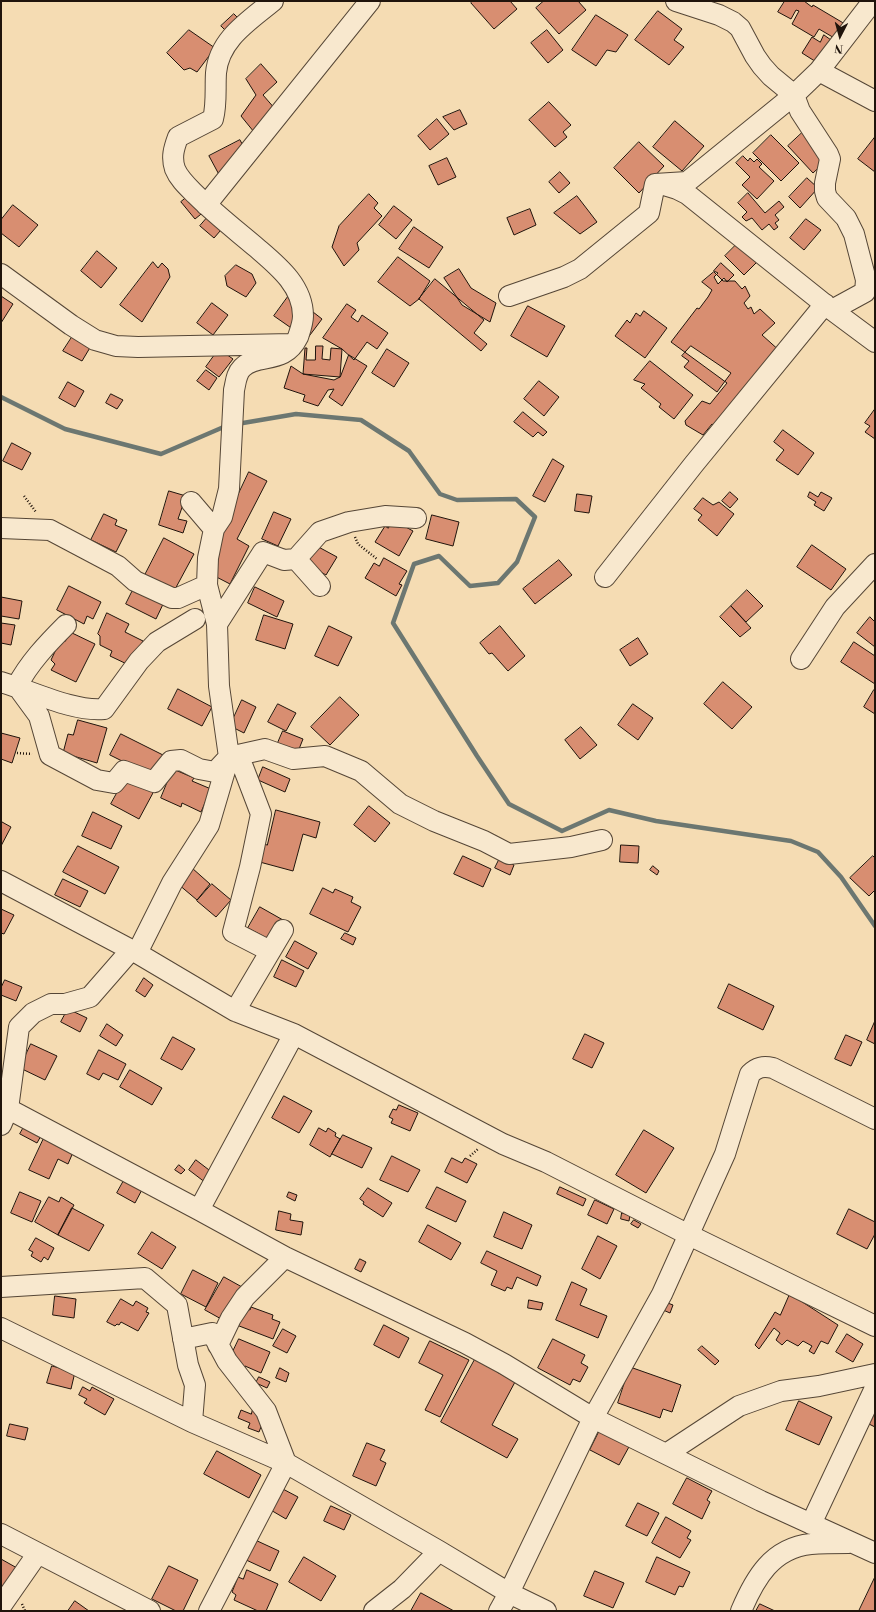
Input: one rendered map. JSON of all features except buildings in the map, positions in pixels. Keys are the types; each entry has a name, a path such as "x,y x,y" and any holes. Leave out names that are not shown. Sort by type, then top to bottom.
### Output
{"street":[{"path":"273,1 234,34 223,47 216,71 213,119 178,136 173,152 175,169 179,177 186,185 206,205 272,260 284,272 296,288 303,315 300,332 294,344 283,354 253,362 243,367 237,374 234,390 229,489 222,517 214,529 208,558 207,585 217,624 219,686 229,757 209,825 172,883 134,952 90,997 65,1004 50,1004 33,1013 19,1027 3,1113 199,1210 285,1257 465,1343 504,1364 592,1418 761,1501 875,1553"},
{"path":"206,205 370,1"},
{"path":"604,577 694,464 828,307 865,292 871,275 846,218 827,198 825,183 829,164 828,154 800,111 794,95 771,76 762,66 740,28 733,22 719,15 676,1"},
{"path":"655,184 687,182 794,95 819,71 873,1"},
{"path":"819,71 875,101"},
{"path":"509,296 564,277 580,269 649,213 655,184"},
{"path":"655,184 669,186 687,194 828,307 875,342"},
{"path":"1,274 85,334 106,344 132,346 294,344"},
{"path":"191,502 214,529"},
{"path":"217,624 263,552 284,560 296,559 320,532 349,522 385,516 416,518"},
{"path":"1,528 50,530 118,566 135,581 172,598 178,598 207,585"},
{"path":"296,559 320,586"},
{"path":"801,659 836,607 875,564"},
{"path":"178,598 218,650"},
{"path":"9,684 73,706 94,710 104,709 140,661 157,642 195,619"},
{"path":"9,684 22,676 38,655 66,625"},
{"path":"9,684 39,716 50,755 96,780 114,783 124,771 154,782 171,761 181,760 199,769 215,772 229,757 266,748 293,759 325,756 361,771 400,804 434,821 484,841 509,854 571,847 602,840"},
{"path":"229,757 243,767 261,814 250,867 233,932 270,951"},
{"path":"1,881 134,952 235,1011 294,1034 503,1144 546,1162 689,1235 875,1326"},
{"path":"235,1011 283,930"},
{"path":"199,1210 294,1034"},
{"path":"499,1611 592,1418 662,1294 725,1154 750,1074 754,1070 761,1067 773,1068 875,1119"},
{"path":"218,1345 231,1318 245,1297 285,1257"},
{"path":"1,1287 145,1278 178,1306 188,1365 195,1385 192,1422"},
{"path":"1,1328 192,1422 286,1463 440,1551 509,1593 546,1611"},
{"path":"183,1339 212,1333 227,1361 266,1411 286,1463 209,1611"},
{"path":"666,1454 739,1406 780,1391 819,1386 875,1374"},
{"path":"811,1524 875,1388"},
{"path":"1,1534 150,1611"},
{"path":"741,1611 760,1573 773,1560 788,1550 810,1544 853,1543"},
{"path":"374,1611 402,1589 440,1551"},
{"path":"1,1606 38,1553"}],"path":[{"path":"349,522 358,544 377,559"}],"waterway":[{"path":"1,397 65,429 161,454 226,426"},
{"path":"237,424 296,414 361,420 409,451 440,494 457,500 516,499 535,517 517,562 498,583 470,586 439,556 414,564 393,623 509,804 562,831 609,810 656,821 791,841 818,852 841,877 875,926"}]}
